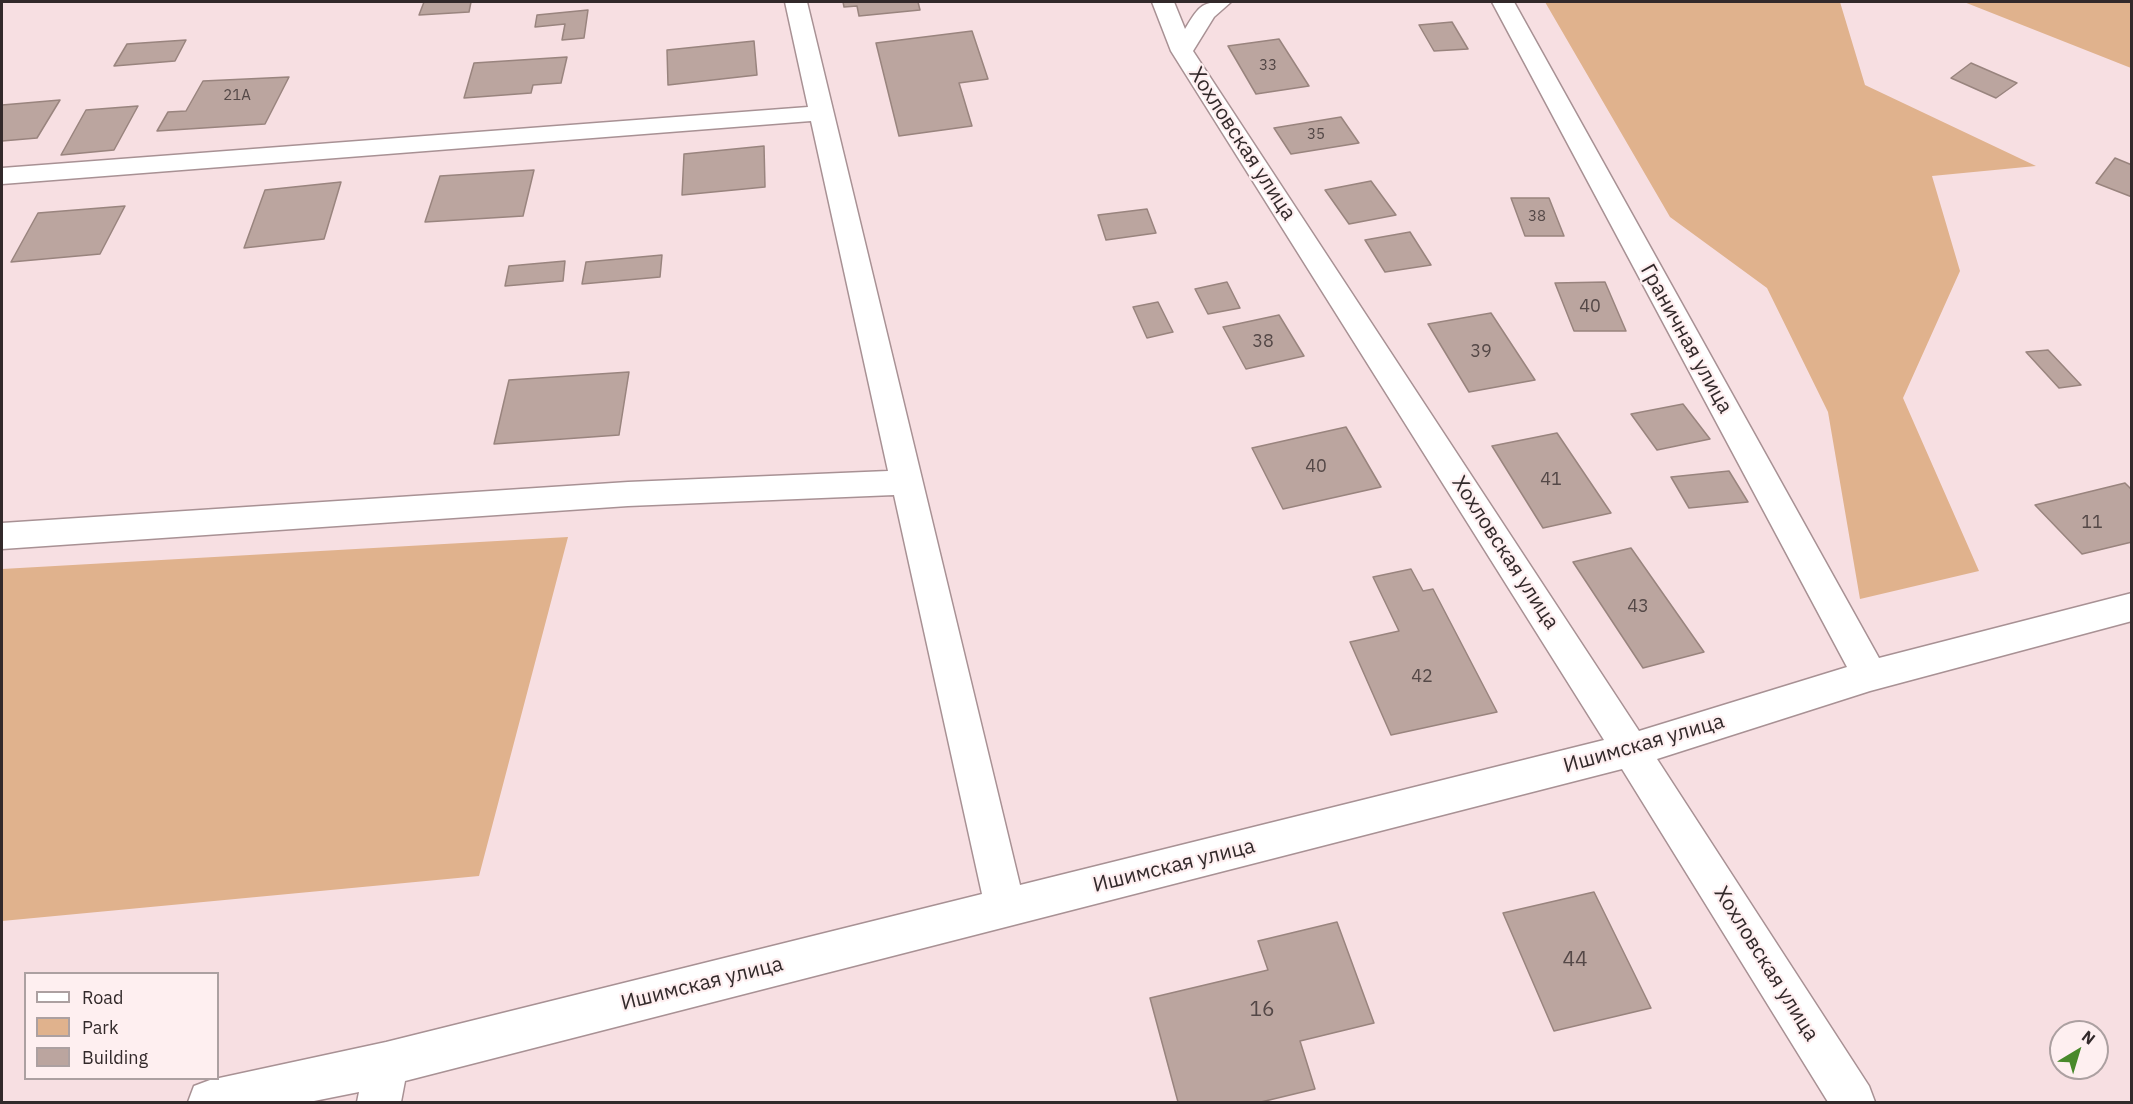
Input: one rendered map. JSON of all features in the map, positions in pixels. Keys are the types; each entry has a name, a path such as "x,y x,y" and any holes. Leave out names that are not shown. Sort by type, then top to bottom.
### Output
{"street":[{"path":"796,2 1005,908"},
{"name":"Хохловская улица","path":"1163,2 1182,51 1631,750 1853,1102"},
{"path":"1182,51 1206,13 1220,2"},
{"name":"Граничная улица","path":"1503,2 1870,676"},
{"path":"2,176 822,113"},
{"path":"2,536 628,494 908,482"},
{"name":"Ишимская улица","path":"210,1102 382,1083 1005,908 1631,750 1870,676 2132,608"}],"green space":[{"path":"1545,2 1840,2 1865,85 2036,166 1932,176 1960,271 1903,398 1979,571 1860,599 1828,412 1767,288 1670,217"},
{"path":"1964,2 2131,2 2131,68"},
{"path":"568,537 479,876 2,921 2,569"}],"building":[{"path":"424,2 471,2 469,12 419,15"},
{"path":"843,2 918,2 920,10 859,16 857,6 844,7"},
{"path":"588,10 584,38 562,40 565,24 535,27 537,15"},
{"path":"1452,22 1468,49 1434,51 1419,25"},
{"path":"972,31 988,79 959,83 972,126 899,136 876,43"},
{"path":"1279,39 1309,86 1256,94 1228,46"},
{"path":"186,40 175,61 114,66 127,44"},
{"path":"754,41 757,75 668,85 667,50"},
{"path":"567,57 561,83 533,85 531,93 464,98 474,63"},
{"path":"1971,63 2017,83 1996,98 1951,78"},
{"path":"289,77 265,124 157,131 168,112 186,111 203,81"},
{"path":"60,100 37,138 2,141 2,105"},
{"path":"138,106 114,150 61,155 86,110"},
{"path":"1341,117 1359,143 1291,154 1274,128"},
{"path":"764,146 765,187 682,195 684,154"},
{"path":"2115,158 2132,165 2132,197 2096,183"},
{"path":"534,170 523,216 425,222 440,176"},
{"path":"1371,181 1396,215 1349,224 1325,190"},
{"path":"341,182 324,239 244,248 265,190"},
{"path":"1511,198 1549,198 1564,236 1525,236"},
{"path":"125,206 100,254 11,262 38,213"},
{"path":"1147,209 1156,233 1106,240 1098,215"},
{"path":"1410,232 1431,265 1385,272 1365,240"},
{"path":"662,255 660,277 582,284 586,262"},
{"path":"565,261 563,281 505,286 509,266"},
{"path":"1227,282 1240,308 1208,314 1195,289"},
{"path":"1605,282 1626,331 1574,331 1555,283"},
{"path":"1158,302 1173,332 1147,338 1133,307"},
{"path":"1491,313 1535,380 1469,392 1428,324"},
{"path":"1279,315 1304,356 1246,369 1223,327"},
{"path":"2048,350 2081,385 2059,388 2026,352"},
{"path":"629,372 619,435 494,444 509,380"},
{"path":"1683,404 1710,439 1657,450 1631,414"},
{"path":"1346,427 1381,487 1283,509 1252,448"},
{"path":"1557,433 1611,513 1543,528 1492,446"},
{"path":"1729,471 1748,502 1689,508 1671,477"},
{"path":"2125,483 2132,490 2132,542 2082,554 2035,505"},
{"path":"1631,548 1704,652 1643,668 1573,562"},
{"path":"1411,569 1423,591 1433,589 1497,712 1391,735 1350,642 1399,631 1373,577"},
{"path":"1594,892 1651,1008 1554,1031 1503,913"},
{"path":"1337,922 1374,1023 1300,1041 1315,1089 1261,1102 1178,1102 1150,998 1268,970 1258,941"}]}
